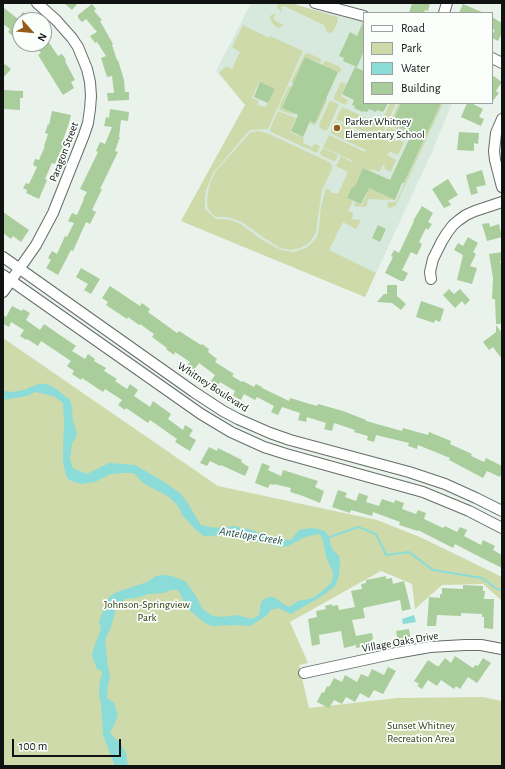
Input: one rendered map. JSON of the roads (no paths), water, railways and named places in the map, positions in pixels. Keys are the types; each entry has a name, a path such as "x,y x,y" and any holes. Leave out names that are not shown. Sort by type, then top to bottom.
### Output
{"street":[{"name":"Paragon Street","path":"3,292 7,278 20,268 45,230 84,135 90,109 90,82 87,69 78,47 56,20 37,3"},
{"path":"315,3 363,16"},
{"path":"493,58 502,63"},
{"path":"502,119 496,133 494,151 496,166 502,186"},
{"path":"431,279 430,272 433,259 442,241 453,225 466,215 502,202"},
{"name":"Whitney Boulevard","path":"3,257 194,392 238,419 290,440 409,472 444,484 502,511"},
{"path":"7,278 191,408 231,432 264,447 286,454 423,492 469,511 502,528"},
{"name":"Village Oaks Drive","path":"304,673 430,647 480,645 502,649"}],"water":[{"name":"Antelope Creek","path":"38,384 47,384 55,388 70,400 77,435 72,444 70,459 73,468 87,474 109,463 135,465 180,493 201,525 221,528 234,526 278,539 291,540 299,530 312,528 318,529 325,531 328,535 332,549 339,556 339,576 335,586 324,595 291,614 278,608 271,610 266,616 250,626 212,626 205,623 189,610 178,590 125,599 116,608 111,627 105,640 110,676 107,698 114,703 118,715 110,733 126,752 128,766 115,766 103,735 99,696 102,674 101,671 97,669 92,656 101,629 99,621 109,597 117,592 147,582 156,576 172,576 185,581 196,596 202,608 213,616 223,617 236,615 252,619 259,615 261,602 266,598 276,598 289,607 298,601 313,598 332,581 333,572 326,557 323,541 321,536 318,534 305,537 288,546 281,547 235,535 204,536 197,531 182,515 178,506 169,497 143,483 134,473 111,474 95,482 81,484 69,480 66,476 63,462 63,403 55,397 35,392 27,396 3,400 3,391 13,392 24,390"},
{"path":"414,615 416,622 403,624 402,619"}],"waterway":[{"path":"327,538 358,527 376,534 386,555 409,552 433,570 482,578 497,589 502,590"}],"place":[{"name":"Parker Whitney Elementary School","path":"337,128"}],"park label":[{"name":"Johnson-Springview Park","path":"147,611"},
{"name":"Sunset Whitney Recreation Area","path":"421,732"}]}
